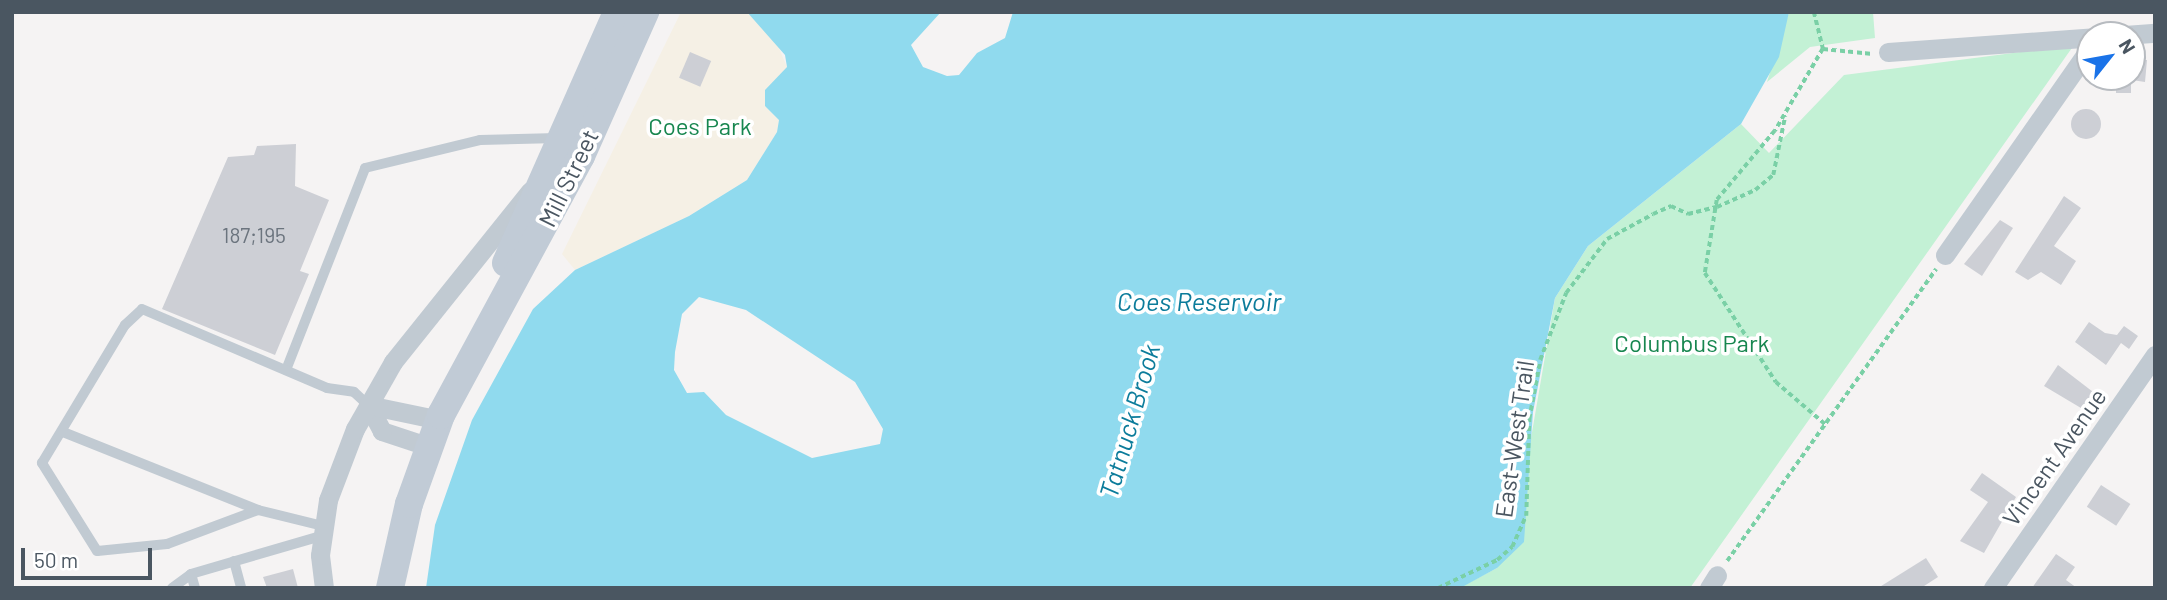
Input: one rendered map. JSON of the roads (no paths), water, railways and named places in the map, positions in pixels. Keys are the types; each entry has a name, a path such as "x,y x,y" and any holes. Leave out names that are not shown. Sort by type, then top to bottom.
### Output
{"main road":[{"name":"Mill Street","path":"390,588 439,420 479,338 617,12"},
{"name":"Mill Street","path":"479,338 515,285 581,156 645,12"}],"street":[{"path":"1888,52 2076,40"},
{"path":"1945,256 2076,68"},
{"path":"324,588 323,531 368,405 407,343 551,164"},
{"name":"Vincent Avenue","path":"1993,588 2155,355"},
{"path":"368,405 439,420"},
{"path":"368,405 383,431 430,447"}],"lane":[{"path":"286,370 365,168 480,140 562,138"},
{"path":"258,510 167,544 97,551 42,463 125,325 142,309 286,370 354,392 368,405"},
{"path":"63,432 258,510 323,531"},
{"path":"172,588 191,574 323,531"},
{"path":"234,561 241,588"},
{"path":"191,574 195,588"}],"water":[{"name":"Coes Reservoir","path":"747,12 941,12 911,45 923,67 947,76 959,75 977,53 1005,38 1013,12 1789,12 1779,57 1741,124 1588,246 1555,298 1533,412 1524,542 1497,568 1464,586 426,588 435,525 472,420 533,309 575,270 689,216 747,180 777,132 779,120 765,106 765,90 787,67 785,55","holes":["699,297 746,310 855,382 883,429 880,444 812,458 726,415 704,392 687,393 674,370 682,314"]}],"park label":[{"name":"Coes Park","path":"700,126"},
{"name":"Columbus Park","path":"1692,343"}],"water label":[{"name":"Tatnuck Brook","path":"1129,421"}]}
